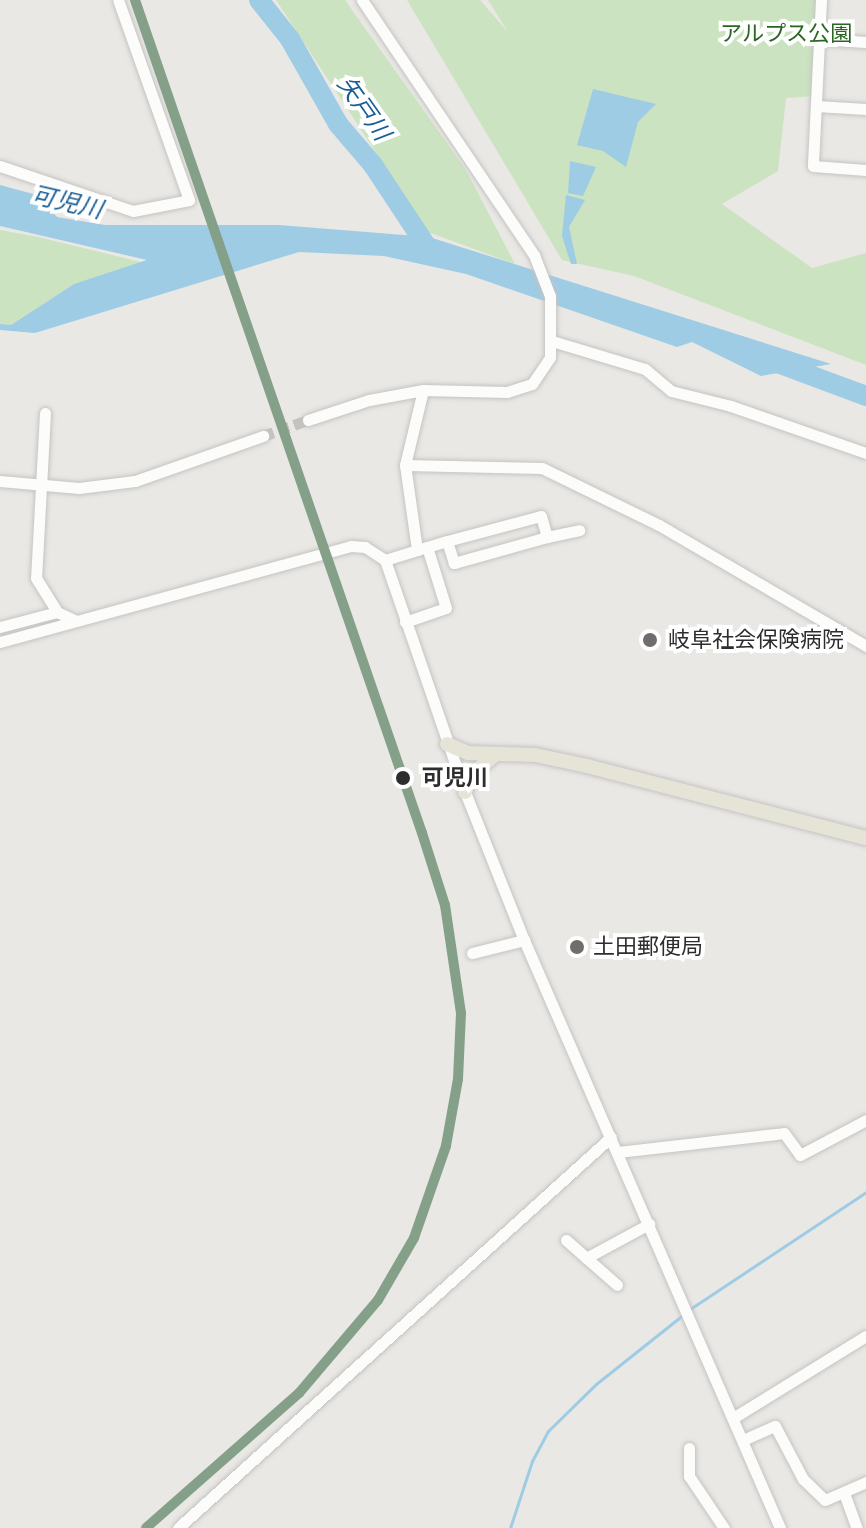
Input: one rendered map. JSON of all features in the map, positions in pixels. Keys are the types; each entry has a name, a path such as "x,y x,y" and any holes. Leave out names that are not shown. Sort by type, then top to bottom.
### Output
{"main road":[{"path":"447,744 494,756 535,755 587,766 866,838"},
{"path":"465,792 477,768 494,756"}],"street":[{"path":"0,166 133,211 189,200 118,0"},
{"path":"308,420 369,400 423,390 507,392 532,384 544,371 552,341 553,317 545,279 512,219 362,0"},
{"path":"821,0 813,166 866,170"},
{"path":"818,39 866,42"},
{"path":"816,106 866,109"},
{"path":"552,341 645,369 671,391 731,406 866,453"},
{"path":"405,622 446,608 422,548 405,465 423,390"},
{"path":"45,413 36,578 57,612 75,620"},
{"path":"0,481 41,487 135,481 263,436"},
{"path":"405,465 542,468 659,525 866,646"},
{"path":"385,560 541,516 547,537"},
{"path":"447,541 454,563 579,530"},
{"path":"0,642 351,546 365,547 385,560 447,744 524,940 780,1528"},
{"path":"0,627 57,612"},
{"path":"472,953 524,940"},
{"path":"618,1152 784,1133 800,1155 866,1120"},
{"path":"178,1528 611,1137"},
{"path":"586,1258 649,1224"},
{"path":"566,1240 617,1285"},
{"path":"733,1418 825,1357 866,1336"},
{"path":"743,1440 775,1426 803,1479 819,1498 864,1485"},
{"path":"689,1448 689,1476 724,1528"},
{"path":"844,1493 857,1528"}],"green space":[{"path":"276,0 345,0 466,170 515,264 428,232"},
{"name":"アルプス公園","path":"407,0 480,0 508,32 488,0 822,0 817,96 786,98 778,171 722,204 812,268 866,253 866,365 634,276 562,260"},
{"path":"0,230 145,263 74,284 11,325 0,324"}],"water":[{"path":"593,89 656,104 638,122 626,167 603,151 577,145"},
{"path":"570,161 596,167 583,196 568,193"},
{"path":"0,185 37,195 57,217 105,225 279,225 429,237 831,364 761,376 692,342 677,347 466,274 384,256 299,252 35,333 0,330 0,324 11,325 74,284 147,260 0,226"},
{"path":"566,195 585,200 569,227 577,264 571,264 562,236"}],"waterway":[{"name":"矢戸川","path":"259,0 290,39 338,124 373,165 427,247"},
{"name":"可児川","path":"772,361 866,396"},
{"path":"690,1309 866,1192"},
{"path":"510,1528 532,1461 548,1431 596,1384 684,1314"}],"tunnel":[{"path":"263,436 308,420"}],"transit line":[{"path":"135,0 422,833 445,905 461,1013 458,1079 446,1146 414,1238 378,1300 299,1393 146,1528"}],"place":[{"name":"岐阜社会保険病院","path":"650,640"},
{"name":"可児川","path":"403,778"},
{"name":"土田郵便局","path":"577,947"}]}
